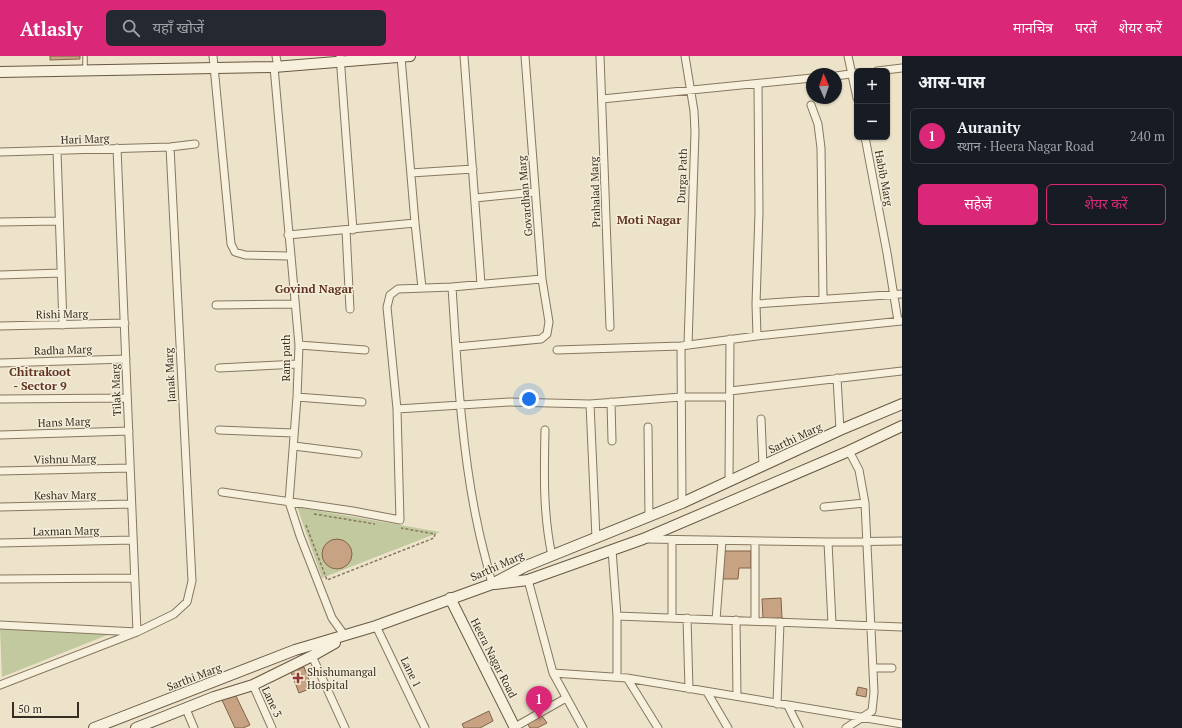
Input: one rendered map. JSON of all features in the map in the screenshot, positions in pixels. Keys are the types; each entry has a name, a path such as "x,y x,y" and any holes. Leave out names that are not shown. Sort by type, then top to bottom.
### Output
{"street":[{"path":"213,56 231,244 235,252 245,255 289,256"},
{"name":"Ram path","path":"276,56 289,256 299,345 294,446 289,502 300,536 332,618 345,636"},
{"path":"0,72 276,67 340,60 406,56 414,223 422,288"},
{"path":"464,56 481,284"},
{"name":"Govardhan Marg","path":"456,347 541,339 547,334 549,322 542,279 525,56"},
{"name":"Prahalad Marg","path":"600,56 610,327"},
{"name":"Durga Path","path":"681,397 681,355 684,346 695,132 692,90 685,56"},
{"path":"848,56 854,71"},
{"path":"340,60 350,230 350,309"},
{"path":"890,69 902,68"},
{"path":"842,75 854,74"},
{"path":"602,99 806,79"},
{"path":"757,336 756,304 759,212 758,84"},
{"path":"811,105 818,124 821,148 823,299"},
{"name":"Habib Marg","path":"866,140 900,321"},
{"name":"Hari Marg","path":"0,152 170,147 194,144"},
{"name":"Janak Marg","path":"137,632 174,614 187,602 192,581 170,147"},
{"name":"Tilak Marg","path":"117,148 126,323 127,398 137,632"},
{"path":"57,150 63,325"},
{"path":"411,173 473,169"},
{"path":"475,198 535,192"},
{"path":"0,222 59,221"},
{"path":"288,235 414,223"},
{"path":"0,275 61,273"},
{"path":"222,492 400,520 396,409 387,307 390,295 398,289 452,287 542,279"},
{"path":"452,287 456,347 473,500 492,584 528,580 643,539 850,451 902,426"},
{"path":"756,304 902,294"},
{"path":"216,305 294,304"},
{"path":"557,350 684,346 730,339 900,321"},
{"name":"Rishi Marg","path":"0,326 126,323"},
{"path":"729,482 730,339"},
{"path":"299,345 365,350"},
{"name":"Radha Marg","path":"0,363 126,359"},
{"path":"218,368 298,364"},
{"path":"396,409 509,402 590,404 729,394 837,378 902,371"},
{"path":"837,378 840,430"},
{"path":"297,397 362,402"},
{"path":"681,397 684,502 690,519"},
{"path":"0,399 127,398"},
{"path":"611,402 612,441"},
{"path":"590,404 596,538"},
{"name":"Sarthi Marg","path":"94,728 295,650 376,626 492,584 514,572 684,502 840,430 901,407"},
{"path":"761,419 762,466"},
{"path":"648,427 649,517"},
{"path":"220,430 294,433"},
{"path":"545,430 543,484 546,527 552,556"},
{"name":"Hans Marg","path":"0,435 129,431"},
{"path":"294,446 358,454"},
{"path":"846,728 872,711 874,692 865,503 859,470 850,451"},
{"name":"Vishnu Marg","path":"0,471 130,468"},
{"path":"824,506 865,503"},
{"name":"Keshav Marg","path":"0,507 131,504"},
{"path":"643,539 755,542 902,541"},
{"name":"Laxman Marg","path":"0,543 133,540"},
{"path":"672,540 672,618"},
{"path":"716,620 722,541"},
{"path":"754,621 755,542"},
{"path":"828,542 832,624"},
{"path":"612,550 617,616 617,677"},
{"path":"0,579 134,578"},
{"path":"528,580 553,673 583,728"},
{"name":"Heera Nagar Road","path":"450,598 515,727"},
{"path":"617,616 902,627"},
{"path":"687,618 689,688"},
{"path":"736,620 737,696"},
{"path":"777,704 780,622"},
{"path":"0,625 137,632"},
{"name":"Lane 1","path":"376,626 425,728"},
{"path":"0,685 137,632"},
{"path":"136,728 214,697 252,685 312,656 345,636"},
{"path":"312,656 345,728"},
{"path":"873,668 892,668"},
{"path":"245,670 252,685"},
{"path":"553,673 627,678 902,724"},
{"path":"627,678 658,728"},
{"name":"Lane 3","path":"252,685 272,728"},
{"path":"707,692 728,728"},
{"path":"515,727 566,698"},
{"path":"788,706 800,728"},
{"path":"186,709 194,728"}],"lane":[{"path":"85,56 86,70"}],"path":[{"path":"308,513 375,524"},
{"path":"303,519 327,580 434,538 435,534 398,528"}],"green space":[{"path":"297,507 440,532 322,578"},
{"path":"0,628 125,628 2,677"}],"building":[{"path":"50,56 80,56 80,59 50,60"},
{"path":"337,539 348,543 352,554 348,565 337,569 326,565 322,554 326,543"},
{"path":"724,551 751,551 751,568 739,568 738,579 723,579"},
{"path":"781,598 782,618 763,619 762,599"},
{"path":"304,667 312,688 299,693 291,672"},
{"path":"858,687 867,689 866,697 856,695"},
{"path":"235,694 250,725 243,728 235,728 222,700"},
{"path":"489,711 493,721 480,728 464,728 462,724"},
{"path":"542,716 547,723 537,728 530,728 527,723"}],"place":[{"name":"Shishumangal Hospital","path":"298,678"},
{"name":"Auranity","path":"539,719"}],"district":[{"name":"Moti Nagar","path":"649,219"},
{"name":"Govind Nagar","path":"314,288"},
{"name":"Chitrakoot - Sector 9","path":"40,378"}]}
